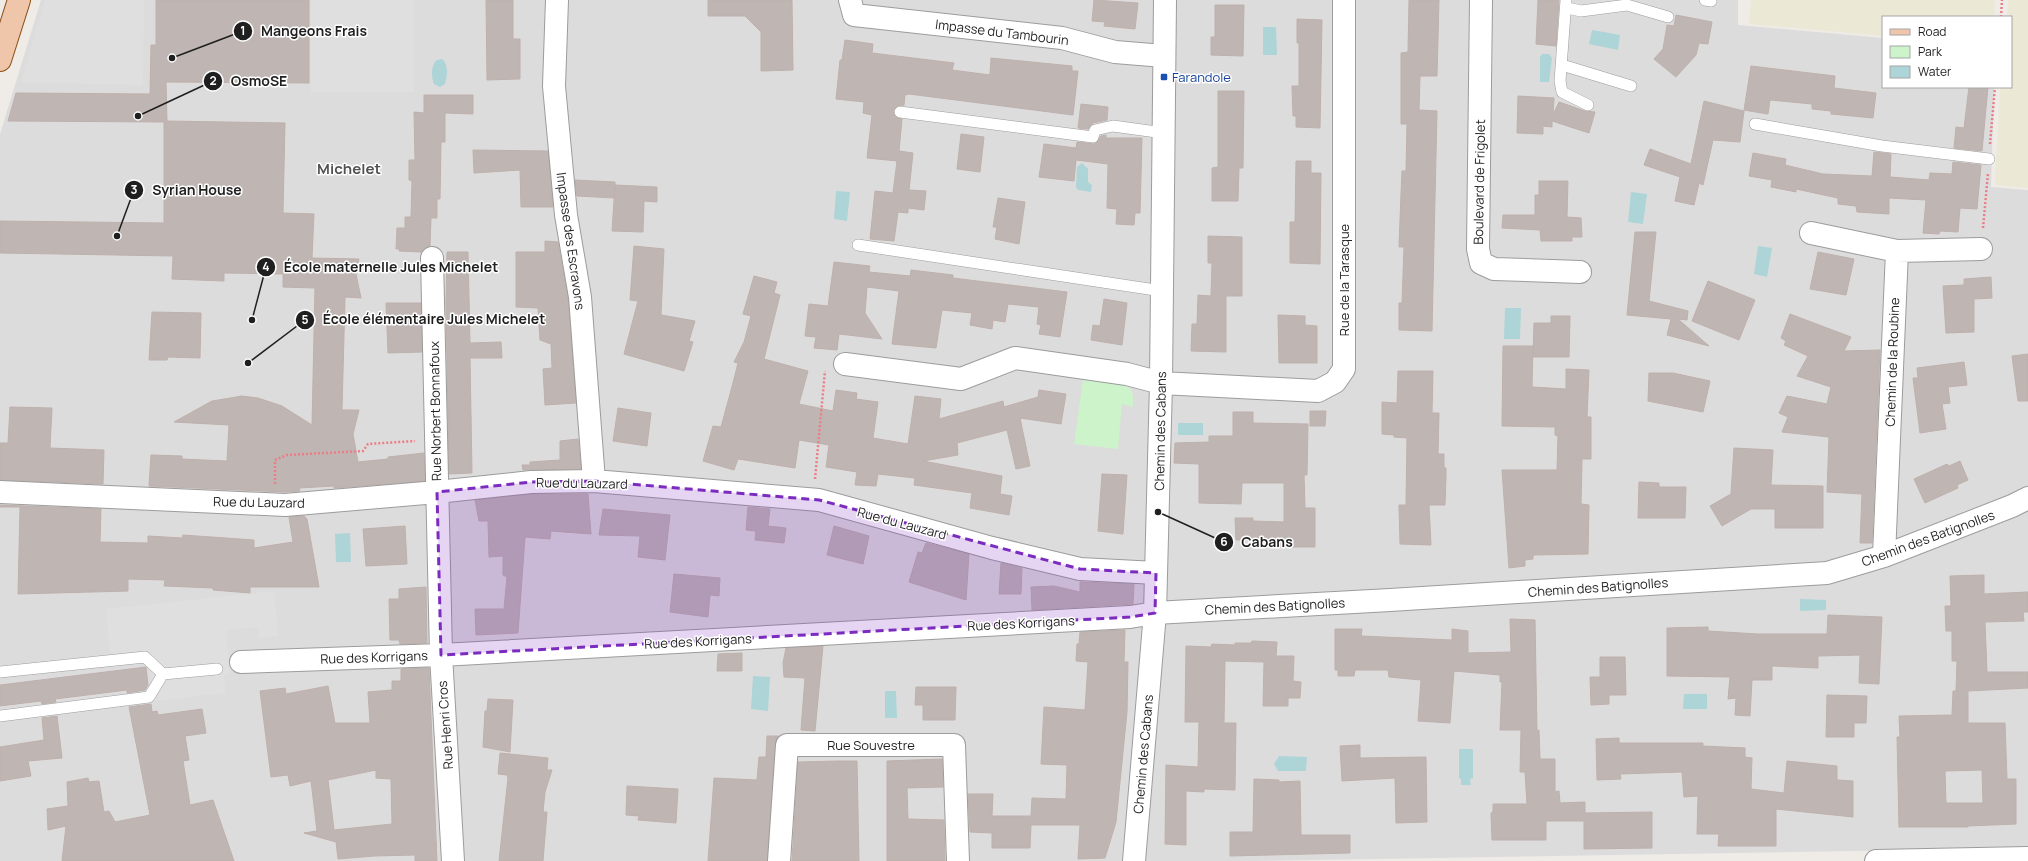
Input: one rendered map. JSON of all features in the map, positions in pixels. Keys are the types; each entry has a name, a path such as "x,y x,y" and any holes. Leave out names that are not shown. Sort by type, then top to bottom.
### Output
{"main road":[{"path":"0,60 19,0"}],"street":[{"name":"Impasse des Escravons","path":"557,0 554,86 566,215 580,297 594,481"},
{"name":"Impasse du Tambourin","path":"850,0 854,15 1062,38 1115,52 1164,56"},
{"name":"Chemin des Cabans","path":"1134,861 1155,613 1161,383 1165,0"},
{"name":"Rue de la Tarasque","path":"845,364 961,379 1015,358 1127,374 1161,383 1318,391 1335,382 1344,368 1344,0"},
{"name":"Boulevard de Frigolet","path":"1481,0 1478,249 1481,263 1494,269 1580,272"},
{"path":"1811,233 1897,251 1981,249"},
{"name":"Chemin de la Roubine","path":"1884,556 1897,251"},
{"name":"Rue Norbert Bonnafoux","path":"432,258 437,492"},
{"name":"Rue du Lauzard","path":"0,492 285,505 437,492 531,482 594,481 813,500 1080,570 1156,573"},
{"name":"Rue Henri Cros","path":"437,492 441,655 453,861"},
{"name":"Chemin des Batignolles","path":"1155,613 1826,573 1884,556 2012,506 2028,498"},
{"name":"Rue des Korrigans","path":"240,662 441,655 1130,617 1155,613"},
{"name":"Rue Souvestre","path":"780,861 787,746 954,745 958,861"},
{"path":"1876,861 2028,858"}],"lane":[{"path":"1588,105 1562,92 1560,81 1567,4 1581,11 1627,5 1668,17"},
{"path":"1562,65 1631,86"},
{"path":"900,112 1093,137 1095,130 1113,126 1164,133"},
{"path":"1755,124 1882,146 1989,159"},
{"path":"858,245 1162,291"},
{"path":"0,672 146,657 164,674 217,669"},
{"path":"0,716 149,697 164,674"}],"path":[{"path":"2001,16 2002,0"},
{"path":"813,500 824,371 842,371 845,364"},
{"path":"274,504 275,460 287,455 363,451 368,444 436,439"}],"highlighted area":[{"path":"594,481 819,500 1080,569 1156,573 1155,613 1130,617 441,655 437,492 531,482"}],"shaded area":[{"path":"41,0 1738,0 1738,25 1882,38 1882,88 1994,88 1991,187 2028,190 2028,848 1251,861 0,861 0,134"},
{"path":"45,0 144,0 143,85 21,82"},
{"path":"311,0 414,0 414,92 311,92"},
{"path":"1751,0 1995,0 1994,16 1882,16 1882,36 1749,24"},
{"path":"2008,0 2028,0 2028,188 1995,185 2000,88 2012,88 2012,16 2007,16"},
{"path":"274,591 278,636 259,638 258,627 226,630 230,674 224,675 226,693 153,701 148,651 110,655 106,609"}],"green space":[{"path":"1083,380 1124,385 1132,391 1133,407 1122,404 1118,449 1074,444"}],"water":[{"path":"1263,27 1276,27 1277,55 1263,55"},
{"path":"1592,30 1620,35 1618,50 1589,44"},
{"path":"1542,54 1549,54 1552,58 1549,82 1540,82 1540,57"},
{"path":"442,59 447,67 447,74 445,84 440,87 434,84 432,71 435,62"},
{"path":"1082,163 1088,169 1088,182 1092,185 1091,192 1078,190 1076,187 1077,167"},
{"path":"836,191 850,192 847,221 834,219"},
{"path":"1631,192 1647,194 1643,224 1628,222"},
{"path":"1758,246 1772,248 1767,277 1754,274"},
{"path":"1505,308 1521,308 1520,339 1504,339"},
{"path":"1178,423 1203,423 1203,435 1178,435"},
{"path":"350,533 351,562 336,562 335,534"},
{"path":"1800,599 1826,600 1826,610 1800,611"},
{"path":"753,676 770,677 768,711 751,709"},
{"path":"885,691 896,691 897,718 885,718"},
{"path":"1684,694 1707,694 1707,709 1683,709"},
{"path":"1459,749 1473,749 1473,778 1470,779 1471,785 1461,785 1461,779 1459,778"},
{"path":"1279,756 1307,757 1306,771 1278,771 1274,764"}],"building":[{"path":"156,0 309,0 309,83 166,82 167,121 285,123 283,213 314,214 312,258 359,259 356,274 361,298 345,297 342,410 359,410 353,434 358,462 424,453 425,481 334,488 334,486 299,488 300,491 285,492 149,486 151,455 182,456 182,459 227,461 229,425 174,422 212,401 242,396 258,398 282,406 312,425 315,288 283,287 283,274 224,273 224,281 172,279 173,256 0,253 0,221 164,223 164,122 8,121 16,93 150,94 151,45 156,45"},
{"path":"486,0 513,0 513,39 520,39 520,79 487,80"},
{"path":"708,0 792,0 793,70 761,71 761,32 745,16 708,16"},
{"path":"1094,0 1138,3 1135,29 1104,26 1105,22 1092,21"},
{"path":"1409,0 1439,0 1437,76 1420,76 1419,110 1437,111 1432,331 1399,330 1399,303 1402,303 1404,247 1399,247 1401,194 1402,171 1406,171 1407,124 1401,124 1401,53 1408,52"},
{"path":"1538,0 1559,0 1556,46 1536,44"},
{"path":"1215,5 1244,5 1243,56 1211,55 1211,37 1215,37"},
{"path":"1676,15 1712,22 1708,44 1699,43 1696,55 1676,77 1654,59 1663,49 1667,25 1674,26"},
{"path":"1297,19 1322,20 1320,128 1296,127 1296,116 1293,116 1292,86 1299,86 1299,43 1297,43"},
{"path":"845,40 873,44 872,53 954,63 952,70 990,75 991,58 1072,66 1072,71 1078,71 1073,115 909,94 905,95 904,105 897,106 893,111 895,117 902,119 899,151 913,153 909,190 926,191 924,210 908,208 908,213 898,212 894,241 870,239 875,191 893,193 897,161 867,158 872,115 863,113 864,102 836,99 840,60 842,60"},
{"path":"1751,66 1835,76 1834,88 1876,93 1873,118 1831,114 1831,111 1812,109 1812,104 1770,100 1768,114 1744,110"},
{"path":"1969,88 1988,88 1982,151 1954,148 1956,127 1964,128"},
{"path":"1218,91 1244,91 1243,168 1239,168 1238,201 1212,201 1212,168 1218,167"},
{"path":"424,95 473,95 473,114 445,113 445,142 441,142 440,199 437,199 437,218 431,218 430,246 421,252 399,251 400,249 396,249 397,228 405,228 405,217 411,217 412,181 409,180 409,160 415,160 414,112 424,113"},
{"path":"1518,96 1554,98 1553,115 1559,102 1585,111 1595,112 1589,133 1552,121 1552,127 1543,126 1543,134 1517,133"},
{"path":"1704,101 1744,111 1740,142 1713,140 1703,185 1699,183 1694,205 1675,201 1680,177 1644,165 1650,149 1691,164"},
{"path":"1081,104 1108,107 1107,120 1093,123 1088,129 1078,128"},
{"path":"961,134 984,137 980,172 957,169"},
{"path":"1106,135 1106,138 1142,138 1140,213 1135,213 1134,225 1116,224 1117,209 1107,208 1108,164 1076,160 1074,181 1039,177 1044,144 1076,148 1077,142 1095,144 1101,136"},
{"path":"473,150 548,151 553,207 521,207 520,170 474,173"},
{"path":"1874,152 1891,154 1890,177 1929,180 1930,173 1952,174 1953,162 1981,165 1977,209 1960,208 1958,232 1940,231 1939,234 1923,233 1926,200 1889,198 1889,214 1857,212 1856,206 1838,204 1838,198 1796,189 1796,192 1771,187 1772,180 1749,176 1753,153 1786,159 1785,165 1823,174 1872,176"},
{"path":"1296,161 1311,161 1311,173 1321,173 1320,264 1290,263 1290,222 1295,222"},
{"path":"575,180 615,182 615,185 657,187 657,202 644,201 643,232 612,231 615,186 614,198 577,196"},
{"path":"1539,181 1568,181 1567,217 1581,218 1582,237 1572,237 1572,241 1541,241 1540,230 1502,228 1503,215 1535,215 1535,195 1539,195"},
{"path":"998,198 1025,202 1019,244 995,239 997,227 993,227"},
{"path":"1635,232 1656,232 1649,301 1688,311 1687,320 1678,319 1709,346 1667,335 1671,319 1627,315"},
{"path":"1208,236 1242,237 1242,296 1226,296 1226,352 1191,351 1192,324 1197,324 1198,295 1211,296 1212,263 1208,263"},
{"path":"545,241 558,242 568,299 576,403 545,405 543,369 552,368 551,344 540,340 538,308 516,307 516,252 545,252"},
{"path":"634,246 664,249 661,315 695,321 689,341 693,342 684,371 624,354 638,301 630,300"},
{"path":"447,252 468,252 470,343 501,342 502,358 470,358 472,473 449,474 446,302"},
{"path":"1818,252 1854,259 1846,295 1810,289"},
{"path":"834,262 870,266 869,272 910,276 911,270 953,275 953,278 1067,292 1060,337 1039,334 1041,325 1037,324 1039,307 1008,304 1005,322 993,320 992,329 970,325 972,313 942,310 936,348 892,344 899,291 867,287 865,313 882,339 839,334 837,350 814,348 816,337 805,336 809,304 828,306"},
{"path":"754,276 777,282 774,293 780,295 764,359 808,371 799,404 833,411 836,390 857,393 856,399 878,402 873,438 908,444 915,396 941,399 939,419 1003,401 1004,407 1038,397 1039,390 1066,394 1061,424 1020,418 1030,466 1016,469 1007,430 957,443 958,455 923,461 1002,476 1000,494 1012,496 1009,515 970,508 972,493 914,485 915,478 878,474 876,486 855,485 857,472 826,467 829,445 799,440 795,468 738,459 734,470 703,461 713,426 721,427 738,363 734,362 744,342 751,316 743,314"},
{"path":"1991,277 1992,298 1974,299 1974,332 1946,333 1943,286 1964,285 1964,279"},
{"path":"1708,281 1755,300 1739,340 1692,321"},
{"path":"1104,299 1127,303 1122,345 1091,340 1093,325 1100,326"},
{"path":"386,303 421,303 422,352 388,353"},
{"path":"152,312 201,313 200,358 168,357 167,360 149,360"},
{"path":"1790,314 1851,337 1844,351 1880,350 1872,543 1860,543 1862,494 1827,492 1829,437 1782,432 1788,417 1779,413 1787,396 1827,404 1831,387 1797,376 1808,356 1784,345 1786,341 1781,338"},
{"path":"1278,315 1305,316 1305,325 1317,326 1317,363 1279,363"},
{"path":"1551,316 1570,316 1569,357 1533,357 1534,323 1551,323"},
{"path":"1503,346 1533,346 1532,387 1566,389 1566,369 1589,370 1587,417 1591,417 1591,459 1582,459 1581,504 1589,505 1588,554 1533,555 1533,559 1525,560 1525,566 1509,568 1502,470 1557,470 1558,436 1555,435 1555,427 1502,426"},
{"path":"2028,354 2028,401 2018,401 2012,356"},
{"path":"1964,362 1967,385 1948,387 1950,403 1942,404 1946,429 1920,433 1913,378 1918,378 1917,368"},
{"path":"1398,371 1433,371 1432,413 1439,413 1438,454 1444,454 1444,468 1446,468 1446,477 1445,505 1429,505 1431,545 1400,544 1399,505 1406,505 1407,438 1382,434 1382,402 1397,403"},
{"path":"1649,373 1673,373 1710,381 1703,412 1648,401"},
{"path":"10,407 52,408 50,448 104,450 103,484 0,480 0,443 8,443"},
{"path":"618,408 651,413 647,446 613,441"},
{"path":"1310,411 1326,411 1325,426 1310,426"},
{"path":"1233,412 1253,412 1253,423 1308,424 1307,475 1304,475 1305,508 1315,508 1315,547 1280,547 1280,539 1236,540 1235,518 1253,518 1253,521 1284,522 1284,483 1242,483 1241,504 1199,503 1199,464 1174,463 1175,443 1209,442 1209,436 1233,436"},
{"path":"578,439 581,469 523,470 522,465 530,465 530,462 560,460 560,441"},
{"path":"1734,448 1773,450 1771,485 1823,486 1823,528 1775,528 1775,509 1751,509 1722,526 1710,506 1731,494"},
{"path":"1960,461 1968,480 1957,485 1958,488 1925,503 1914,479 1947,464 1949,466"},
{"path":"1102,474 1127,475 1123,534 1098,531"},
{"path":"1639,482 1659,483 1659,487 1686,487 1685,518 1638,518"},
{"path":"532,494 588,494 591,534 551,531 550,539 525,537 518,633 476,635 475,609 504,609 507,577 503,575 503,556 489,557 488,521 479,521 475,500"},
{"path":"0,505 101,509 100,542 148,543 148,536 182,538 183,535 254,540 254,548 293,542 289,517 304,516 307,519 319,587 250,587 250,593 213,590 213,588 164,586 165,580 128,579 128,591 18,594 20,507 0,507"},
{"path":"748,507 770,509 768,526 786,528 784,543 755,540 756,531 746,530"},
{"path":"603,509 670,515 665,560 638,557 640,536 599,535"},
{"path":"405,526 407,564 366,566 363,529"},
{"path":"834,526 869,536 863,564 827,555"},
{"path":"926,543 969,554 966,600 909,582 918,552 922,553"},
{"path":"1001,563 1022,568 1021,594 999,594"},
{"path":"674,574 720,578 719,596 710,595 708,617 670,612"},
{"path":"1984,575 1984,594 2028,592 2028,612 2023,612 2024,621 1985,622 1987,672 2028,672 2028,688 1968,691 1968,723 2005,723 2007,779 2016,779 2016,824 1968,827 1899,827 1897,737 1900,737 1899,716 1952,715 1953,691 1956,691 1957,661 1952,661 1952,631 1946,631 1945,606 1951,606 1950,576","holes":["1982,770 1983,803 1946,803 1945,771"]},
{"path":"1080,582 1134,584 1133,604 1032,610 1031,587 1054,586 1080,592"},
{"path":"426,587 427,643 400,644 399,640 390,640 389,599 399,599 399,589"},
{"path":"1828,615 1882,617 1879,684 1859,683 1860,655 1818,656 1818,668 1772,666 1772,680 1752,680 1750,716 1735,715 1736,698 1728,699 1730,677 1667,676 1667,628 1708,627 1708,631 1758,634 1827,634"},
{"path":"1510,619 1535,620 1537,731 1539,730 1540,759 1555,759 1555,792 1559,791 1560,803 1585,802 1585,813 1652,812 1652,848 1584,849 1584,821 1546,821 1546,840 1492,840 1491,813 1493,812 1493,804 1527,804 1525,772 1520,772 1521,730 1500,730 1502,682 1500,682 1500,675 1454,671 1450,723 1418,721 1421,680 1389,677 1388,670 1355,670 1354,676 1338,676 1338,670 1335,670 1335,629 1362,629 1361,636 1452,640 1452,629 1468,631 1468,653 1511,652"},
{"path":"1125,630 1124,662 1128,662 1127,712 1116,822 1105,858 1078,859 1080,825 1031,825 1030,848 992,848 992,833 970,832 968,794 993,794 992,816 1031,816 1032,798 1066,799 1067,765 1041,764 1044,707 1085,710 1088,662 1076,661 1077,644 1079,644 1080,632"},
{"path":"1252,641 1277,642 1276,656 1294,656 1293,681 1301,682 1300,698 1288,698 1288,706 1263,706 1264,662 1225,661 1224,723 1236,723 1235,790 1204,789 1204,792 1186,791 1186,845 1165,844 1166,765 1198,767 1199,722 1185,722 1186,646 1211,647 1212,644 1235,645 1235,643 1251,643"},
{"path":"823,646 815,731 801,730 805,678 784,677 783,663 786,648"},
{"path":"742,653 742,671 717,671 718,654"},
{"path":"1600,657 1625,657 1626,695 1609,695 1609,704 1591,705 1590,677 1600,677"},
{"path":"146,667 148,685 145,690 127,693 127,690 55,699 56,702 42,704 41,701 0,706 0,685"},
{"path":"429,668 437,861 415,861 415,855 338,859 336,842 304,833 317,831 311,781 290,786 288,775 271,777 260,691 285,688 286,694 328,686 335,723 370,723 368,692 392,690 392,681 401,681 401,669","holes":["376,770 376,778 391,779 392,824 334,830 328,780"]},
{"path":"916,687 956,687 955,720 923,720 923,705 915,705"},
{"path":"1827,695 1867,696 1866,723 1854,723 1854,737 1826,737"},
{"path":"488,699 513,700 510,752 483,747 485,711 487,711"},
{"path":"151,704 152,712 157,711 158,715 202,709 206,733 185,736 189,760 183,761 190,805 213,800 234,861 62,861 66,826 48,830 47,809 68,806 67,782 88,778 89,782 99,781 104,812 109,811 115,822 150,815 129,707"},
{"path":"57,716 62,758 28,761 31,776 0,781 0,747 44,740 42,718"},
{"path":"767,736 779,736 775,744 767,861 708,861 714,778 757,780 759,757 766,757"},
{"path":"1619,738 1619,743 1703,743 1703,746 1745,748 1745,757 1752,758 1751,789 1784,793 1787,761 1837,766 1837,780 1853,781 1853,817 1776,809 1776,846 1718,846 1719,834 1697,834 1698,796 1684,797 1682,772 1620,774 1621,779 1597,780 1596,739"},
{"path":"1360,745 1360,758 1426,757 1427,822 1396,823 1395,778 1342,781 1340,746"},
{"path":"500,753 548,758 547,770 552,770 545,792 543,812 547,812 543,861 499,861 508,778 507,775 498,774"},
{"path":"942,759 943,787 907,788 908,819 944,820 945,861 887,861 887,761"},
{"path":"857,761 859,861 792,861 798,762"},
{"path":"1254,779 1279,780 1279,782 1300,781 1301,835 1350,835 1350,853 1230,856 1230,832 1253,832"},
{"path":"627,786 678,789 676,823 638,820 639,816 626,815"}],"place":[{"name":"Mangeons Frais","path":"172,58"},
{"name":"Farandole","path":"1164,77"},
{"name":"OsmoSE","path":"138,116"},
{"name":"Syrian House","path":"117,236"},
{"name":"École maternelle Jules Michelet","path":"252,320"},
{"name":"École élémentaire Jules Michelet","path":"248,363"},
{"name":"Cabans","path":"1158,512"}],"district":[{"name":"Michelet","path":"349,168"}]}
